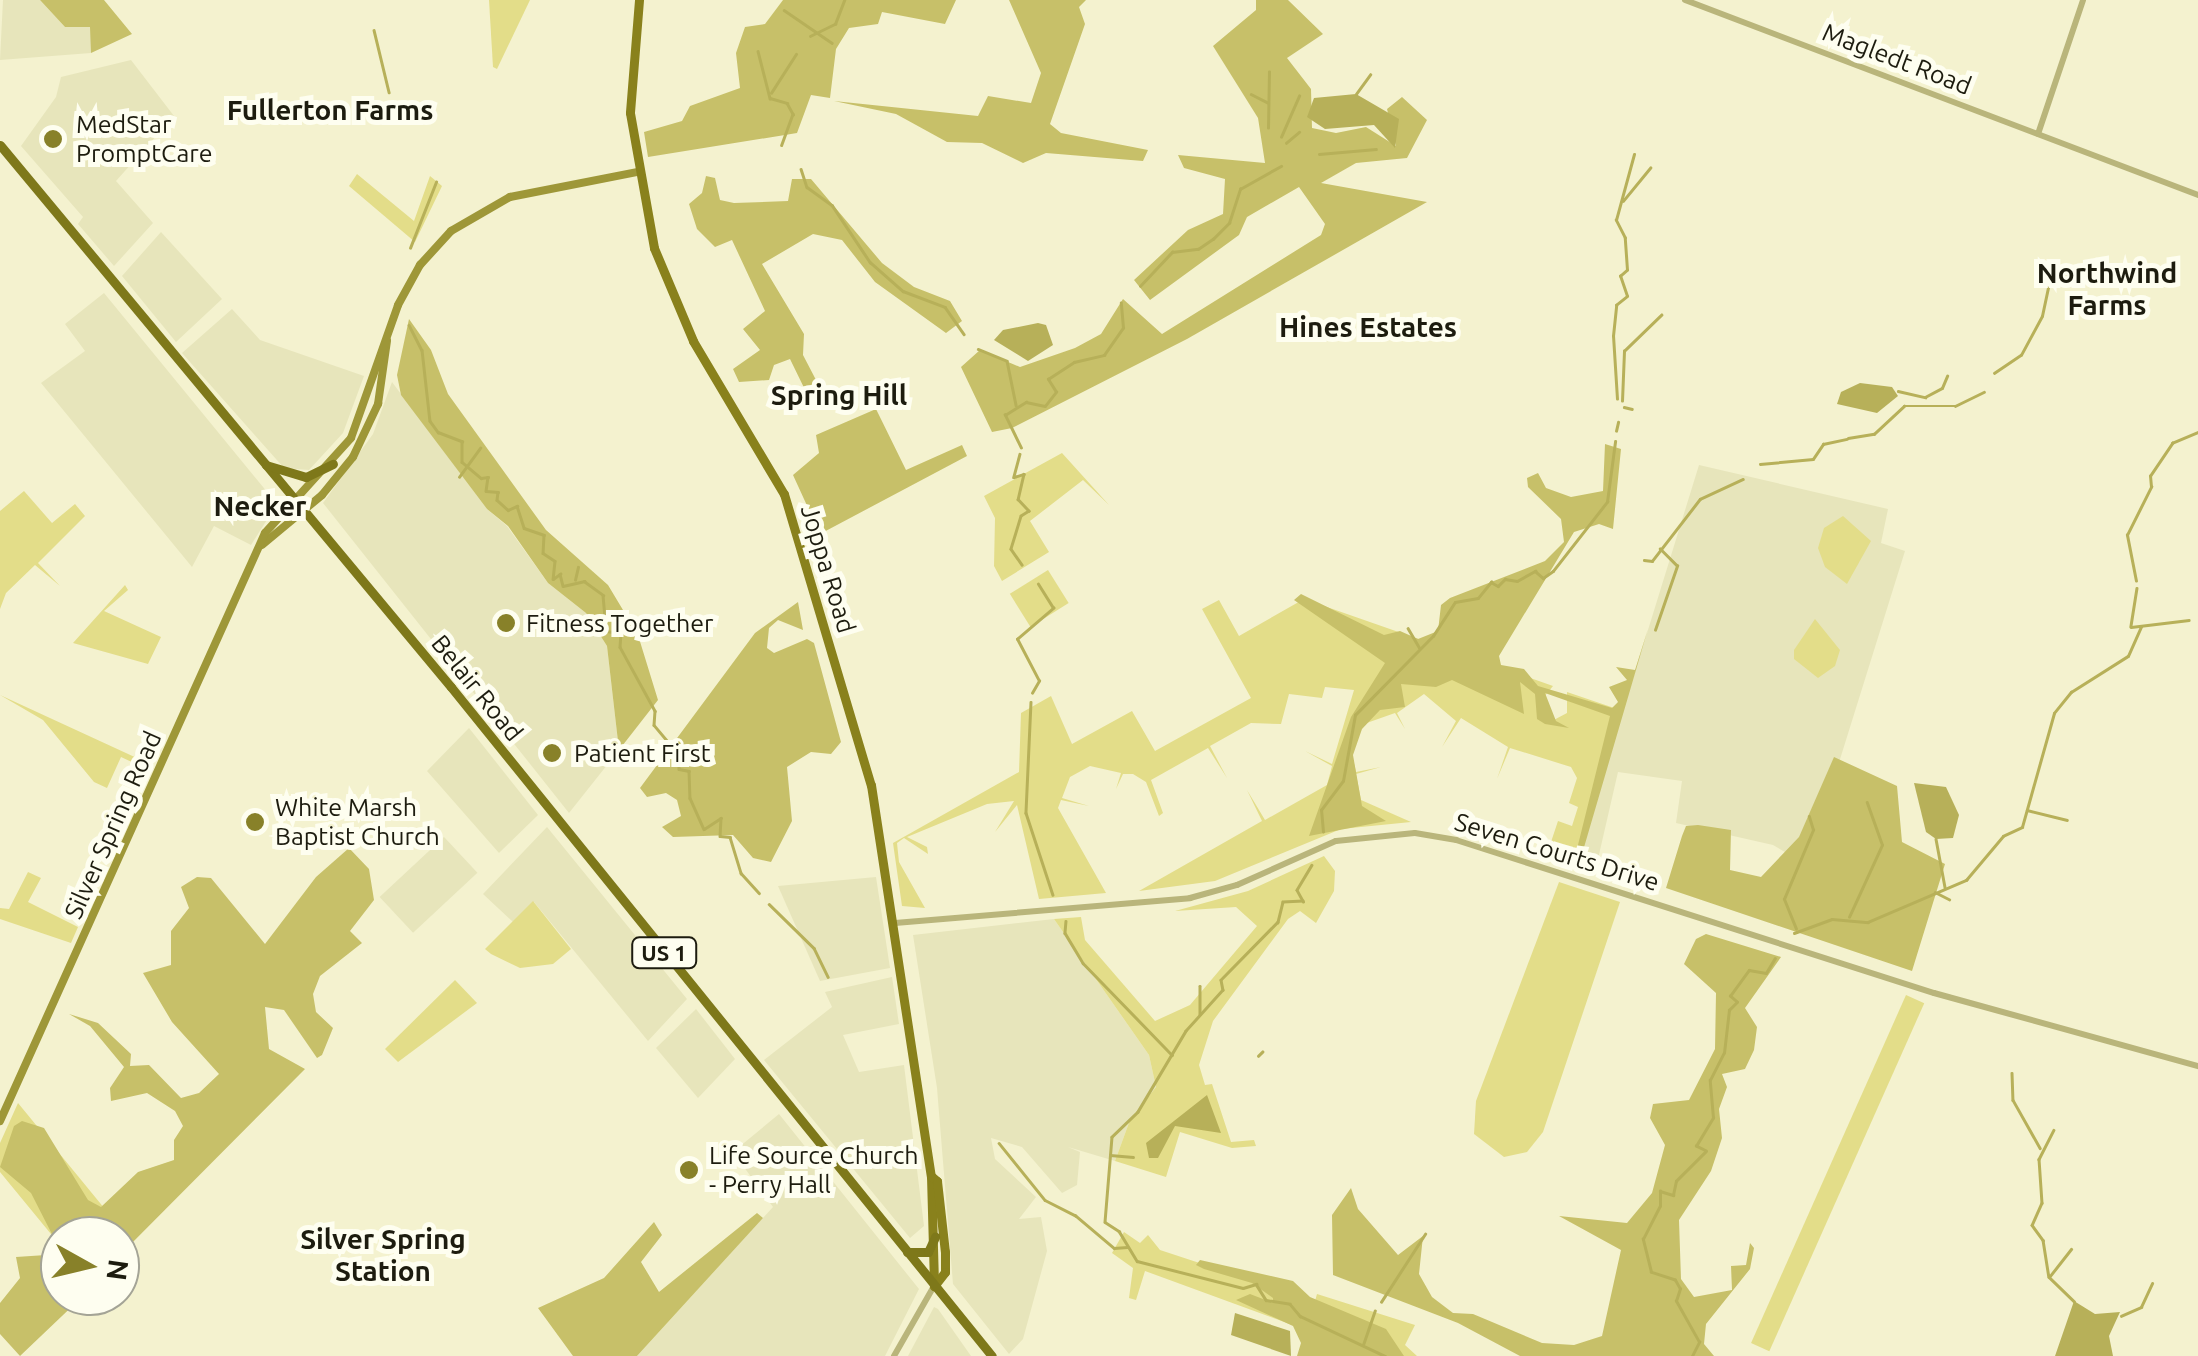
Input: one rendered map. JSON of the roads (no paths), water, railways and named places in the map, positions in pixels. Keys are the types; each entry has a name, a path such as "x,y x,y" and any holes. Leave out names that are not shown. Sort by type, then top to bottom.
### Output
{"highway":[{"name":"Belair Road","path":"0,145 992,1356"},
{"path":"263,463 299,477 333,464"},
{"path":"907,1252 928,1252 935,1237"}],"main road":[{"name":"Joppa Road","path":"639,0 629,93 637,172 654,248 680,314 788,506 871,784 895,923 930,1176 934,1286"},
{"name":"Silver Spring Road","path":"0,1121 262,545 333,464 358,423 387,336 420,265 467,220 527,192 637,172"},
{"name":"Silver Spring Road","path":"299,506 343,471 364,438 382,385 387,336"},
{"name":"Joppa Road","path":"930,1176 937,1181 946,1252 944,1272 934,1286"}],"street":[{"name":"Magledt Road","path":"1684,0 2198,196"},
{"path":"2038,134 2083,0"},
{"name":"Seven Courts Drive","path":"895,923 1190,898 1238,885 1336,841 1415,834 1490,850 1934,993 2198,1066"},
{"path":"894,1356 934,1286"}],"waterway":[{"path":"810,36 835,24 844,0"},
{"path":"784,10 832,43"},
{"path":"374,30 389,92"},
{"path":"758,51 770,98 787,103 793,114 782,145"},
{"path":"771,93 796,54"},
{"path":"1268,128 1269,72"},
{"path":"1356,94 1370,75"},
{"path":"1251,94 1267,102"},
{"path":"1281,137 1299,96"},
{"path":"1286,143 1299,132"},
{"path":"1319,154 1376,149"},
{"path":"1617,399 1613,336 1616,305 1627,296 1620,276 1627,270 1625,238 1616,220 1634,154"},
{"path":"1140,286 1172,252 1198,249 1213,239 1229,223 1240,189 1281,166"},
{"path":"1623,201 1650,168"},
{"path":"801,169 807,187 832,205 870,262 903,291 945,307 964,334"},
{"path":"410,248 436,182"},
{"path":"1994,373 2021,355 2042,316 2050,278"},
{"path":"1021,448 1005,415 1026,402 1045,406 1056,392 1048,379 1074,362 1104,355 1123,328 1121,303"},
{"path":"1622,401 1624,351 1661,315"},
{"path":"409,325 422,350 430,421 438,432 462,441 462,462 481,478 488,477 486,491 498,492 497,500 508,510 517,506 524,528 544,535 543,553 555,561 553,579 560,574 563,586 584,581 603,595 606,631 621,633 620,647 655,711 654,725 679,755 679,769 689,771 690,798 704,829 721,818 720,836 730,837 741,873 759,893"},
{"path":"978,349 1007,361 1016,405"},
{"path":"1898,391 1925,397 1942,388 1947,376"},
{"path":"1848,438 1874,434 1904,406 1955,406 1984,392"},
{"path":"1624,407 1632,409"},
{"path":"1616,431 1618,422"},
{"path":"2136,581 2127,535 2151,487 2150,476 2172,443 2198,432"},
{"path":"1760,464 1813,459 1823,444 1846,439"},
{"path":"1323,832 1321,810 1343,781 1355,715 1433,636 1455,602 1478,598 1491,582 1498,586 1505,579 1517,581 1535,571 1543,578 1553,571 1607,502 1615,442"},
{"path":"459,477 480,448"},
{"path":"1020,454 1014,477 1024,474 1018,499 1029,511 1021,516 1011,549 1022,565"},
{"path":"1644,560 1652,561 1700,499 1743,479"},
{"path":"1655,630 1677,566 1660,549"},
{"path":"575,580 578,567"},
{"path":"1032,693 1039,681 1017,639 1053,608 1038,584"},
{"path":"2137,588 2131,627 2189,620"},
{"path":"1794,933 1832,919 1868,922 1966,880 2003,836 2022,827 2054,713 2071,692 2128,656 2141,627"},
{"path":"1408,628 1419,647"},
{"path":"1031,702 1026,813 1053,895"},
{"path":"1849,917 1882,845 1867,803"},
{"path":"2027,810 2067,820"},
{"path":"1796,929 1784,899 1813,830 1809,817"},
{"path":"1936,839 1945,887"},
{"path":"1312,865 1297,890 1303,901 1283,902 1278,922 1221,980 1223,990 1186,1031 1138,1112 1112,1137 1105,1222 1119,1231 1137,1261 1243,1288 1256,1284 1266,1300 1290,1304 1300,1316 1385,1356"},
{"path":"1935,892 1949,899"},
{"path":"769,904 814,948 828,977"},
{"path":"1066,921 1065,933 1083,963 1172,1055"},
{"path":"1692,1356 1699,1342 1676,1301 1680,1289 1675,1280 1651,1272 1643,1239 1660,1206 1660,1191 1673,1195 1676,1181 1706,1151 1696,1146 1713,1118 1710,1080 1724,1053 1729,1010 1737,1002 1730,996 1749,970 1766,973 1775,958"},
{"path":"1200,986 1200,1014"},
{"path":"1258,1056 1262,1052"},
{"path":"2012,1073 2013,1100 2040,1148"},
{"path":"2054,1130 2039,1159 2042,1203 2032,1225 2043,1240 2049,1277 2074,1301"},
{"path":"999,1143 1045,1200 1075,1215 1114,1248 1127,1247"},
{"path":"1110,1155 1133,1157"},
{"path":"1381,1302 1425,1234"},
{"path":"2050,1276 2071,1249"},
{"path":"2121,1316 2141,1307 2152,1283"},
{"path":"1363,1345 1375,1311"}],"place":[{"name":"MedStar PromptCare","path":"53,139"},
{"name":"Fitness Together","path":"506,623"},
{"name":"Patient First","path":"552,753"},
{"name":"White Marsh Baptist Church","path":"255,822"},
{"name":"Life Source Church - Perry Hall","path":"689,1170"}],"district":[{"name":"Fullerton Farms","path":"330,110"},
{"name":"Northwind Farms","path":"2107,289"},
{"name":"Hines Estates","path":"1368,327"},
{"name":"Spring Hill","path":"839,395"},
{"name":"Necker","path":"260,506"},
{"name":"Silver Spring Station","path":"383,1255"}]}
